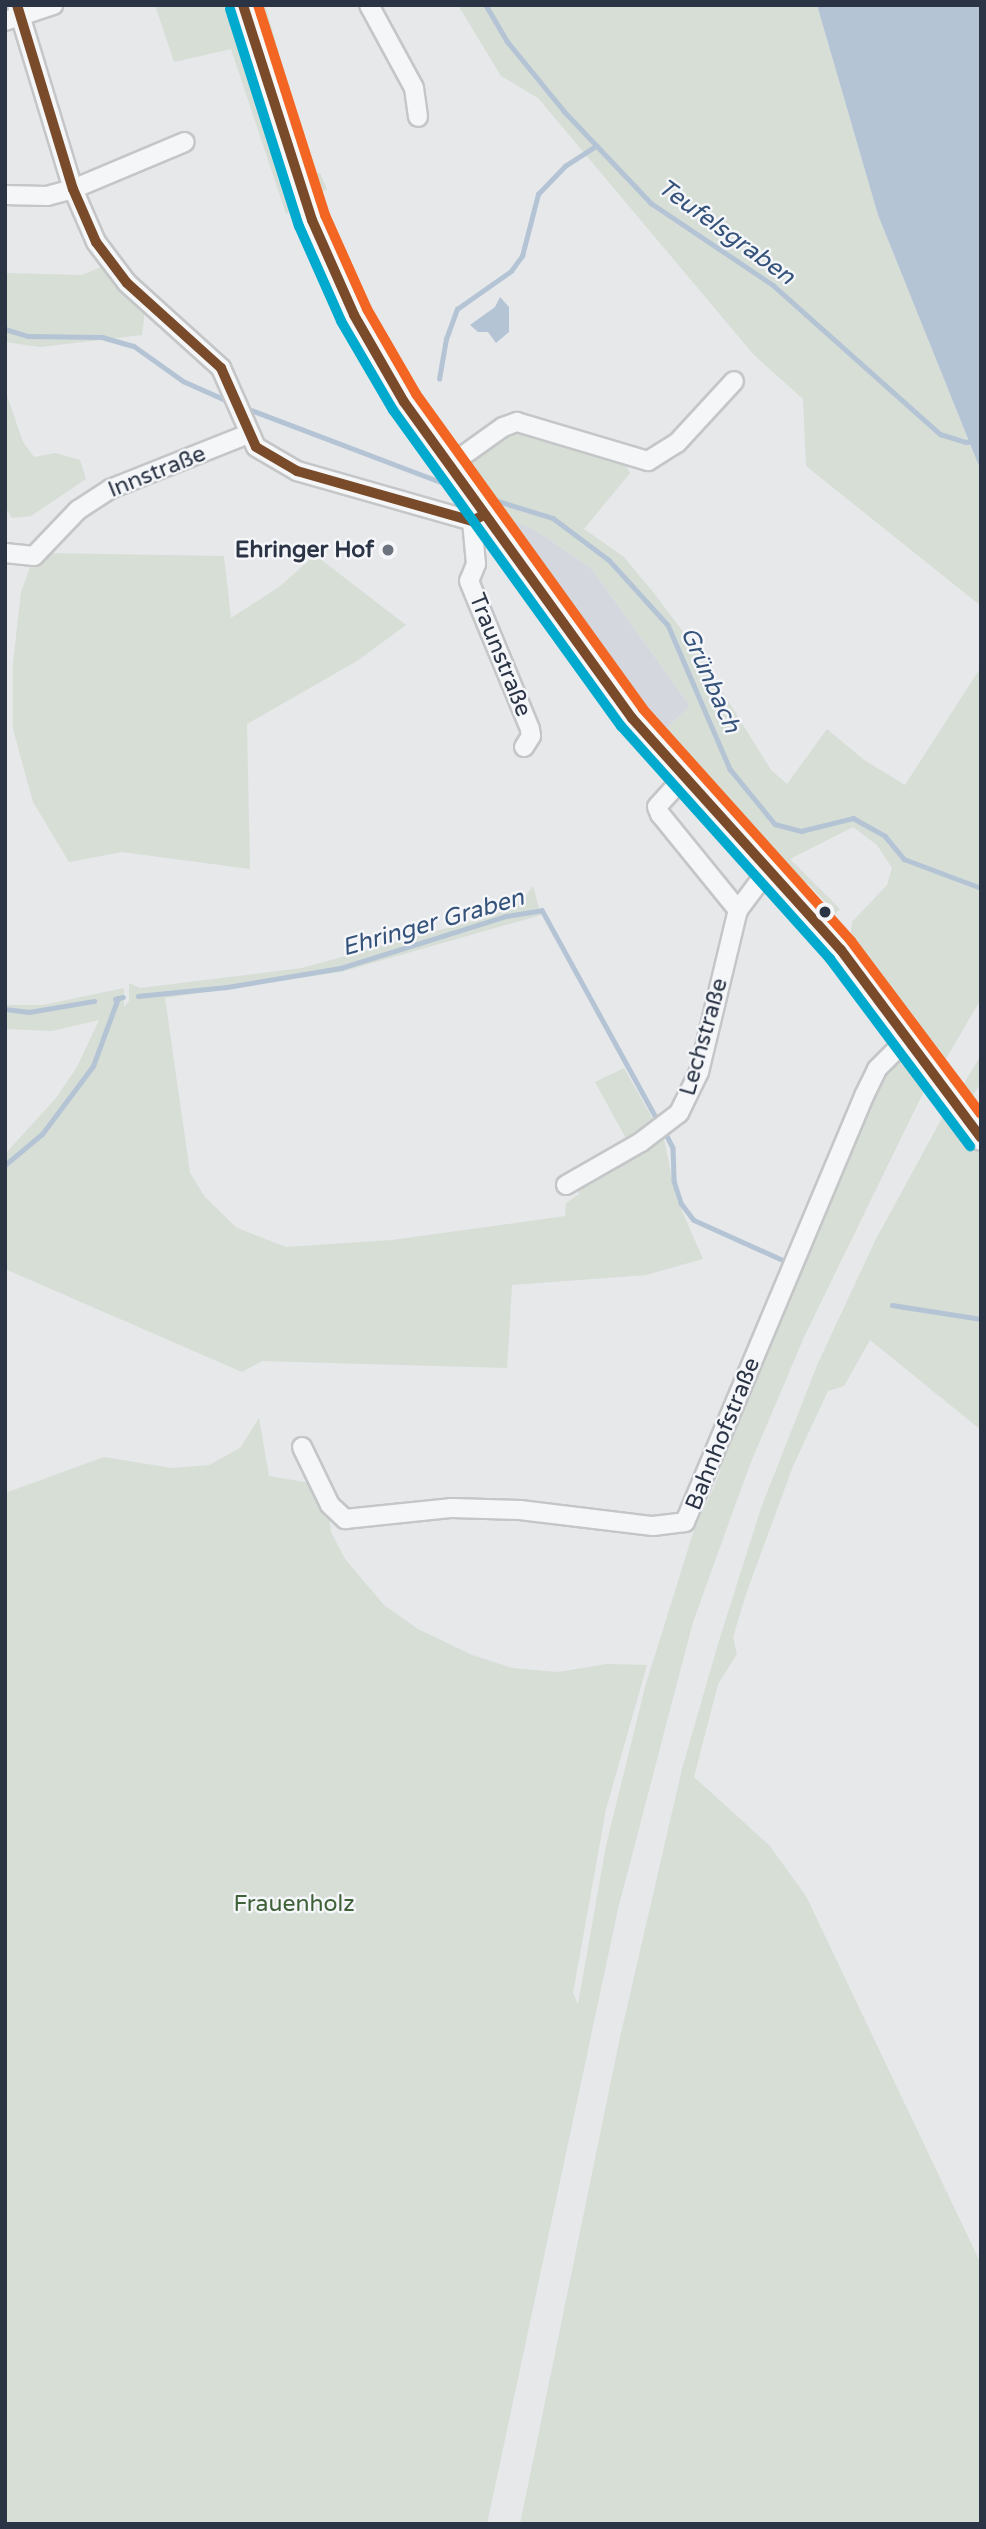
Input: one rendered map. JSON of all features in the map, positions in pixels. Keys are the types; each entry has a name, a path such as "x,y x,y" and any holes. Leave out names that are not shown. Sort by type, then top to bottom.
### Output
{"main road":[{"path":"243,5 298,180 335,273 380,363 477,515 632,718 841,950 981,1138"}],"street":[{"path":"53,5 14,14 73,189 105,257 216,362 230,386 247,434 265,455 297,471 477,515"},
{"path":"369,5 414,88 418,117"},
{"path":"5,195 47,196 73,189 185,142"},
{"path":"450,471 517,422 648,461 677,443 734,381"},
{"name":"Innstraße","path":"5,553 34,556 78,510 110,489 247,434"},
{"name":"Traunstraße","path":"477,515 476,564 470,581 530,729 531,736 524,747"},
{"path":"674,788 657,807 660,814 738,910"},
{"name":"Lechstraße","path":"566,1185 641,1142 679,1114 699,1072 738,910 768,870"},
{"name":"Bahnhofstraße","path":"302,1447 330,1505 345,1519 473,1508 653,1526 684,1522 864,1096 877,1069 908,1038"}],"shaded area":[{"path":"489,510 537,531 591,568 690,706 659,735"}],"green space":[{"path":"155,5 234,5 296,208 286,214 231,49 174,62"},
{"path":"253,5 265,5 314,173 320,173 327,189 313,197"},
{"path":"458,5 817,5 878,215 981,471 981,606 806,466 803,399 754,355 538,98 501,76"},
{"path":"101,267 145,310 142,335 40,347 5,342 5,273 82,275"},
{"path":"5,390 23,442 34,457 55,453 80,460 86,479 31,516 12,518 5,507"},
{"path":"522,430 624,462 630,473 584,529 624,557 653,592 696,649 771,770 787,784 827,729 864,760 905,785 981,667 981,999 944,1062 850,939 852,922 887,885 892,868 877,845 853,827 790,859 840,909 836,913 807,883 795,882 659,735 690,706 591,568 537,531 489,510 462,470 502,437"},
{"path":"42,553 224,556 231,618 279,587 315,555 406,625 357,661 247,724 250,869 122,852 69,862 33,802 13,729 13,663 21,592 32,562"},
{"path":"533,886 541,915 341,972 165,998 190,1173 205,1197 237,1228 286,1247 392,1240 565,1216 566,1203 579,1194 577,1185 629,1144 595,1082 624,1068 664,1139 676,1197 703,1259 646,1275 512,1285 507,1368 262,1361 242,1372 5,1269 5,1154 56,1098 77,1067 99,1020 52,1031 6,1029 5,1005 43,1005 124,988 124,1007 129,1001 129,983 140,988 302,968 491,916 521,902"},
{"path":"981,1055 981,1083 972,1096 981,1108 981,1121 962,1087"},
{"name":"Frauenholz","path":"902,1060 925,1089 804,1337 749,1467 693,1622 618,1909 487,2524 5,2524 5,1493 104,1457 172,1468 209,1465 240,1448 259,1418 269,1476 316,1484 328,1511 331,1532 345,1559 384,1605 418,1629 472,1655 512,1668 558,1672 607,1664 647,1665 606,1809 573,1993 578,2004 606,1846 645,1687 694,1530 720,1473 724,1442 869,1094 886,1068"},
{"path":"948,1107 981,1154 981,1430 870,1340 844,1386 828,1391 793,1466 746,1594 733,1637 737,1654 718,1684 694,1777 769,1845 806,1896 981,2264 981,2524 520,2524 619,2042 682,1769 718,1644 761,1508 818,1363 876,1239"}],"water":[{"path":"817,5 981,5 981,471 878,215"},
{"path":"500,297 509,307 509,332 496,343 488,332 478,332 470,325 495,307"}],"waterway":[{"name":"Teufelsgraben","path":"486,5 507,41 564,111 651,203 773,285 940,434 966,442 981,440"},
{"path":"439,379 446,339 457,309 511,271 522,256 538,194 565,166 596,146"},
{"name":"Grünbach","path":"5,329 28,336 102,337 134,346 183,381 228,401"},
{"name":"Grünbach","path":"246,408 454,487"},
{"name":"Grünbach","path":"485,497 553,518 609,560 668,625 730,769 775,824 801,831 853,818 885,836 904,859 981,888"},
{"name":"Ehringer Graben","path":"138,996 227,987 341,968 506,916 542,910 658,1121"},
{"name":"Ehringer Graben","path":"115,999 123,997"},
{"path":"5,1165 42,1134 93,1066 118,998"},
{"name":"Ehringer Graben","path":"5,1009 29,1012 94,1001"},
{"name":"Ehringer Graben","path":"667,1136 673,1148 674,1181 681,1203 694,1220 785,1261"},
{"name":"Ehringer Graben","path":"892,1305 981,1319"}],"transit line":[{"path":"17,5 73,189 96,242 127,283 221,368 256,447 297,471 472,521 482,516"},
{"path":"243,5 312,220 354,315 404,402 632,718 841,950 981,1138"},
{"path":"258,5 325,215 367,309 416,394 643,709 851,941 981,1114"},
{"path":"230,9 299,226 341,321 393,410 621,726 830,959 970,1146"}],"place":[{"name":"Ehringer Hof","path":"388,550"}]}
